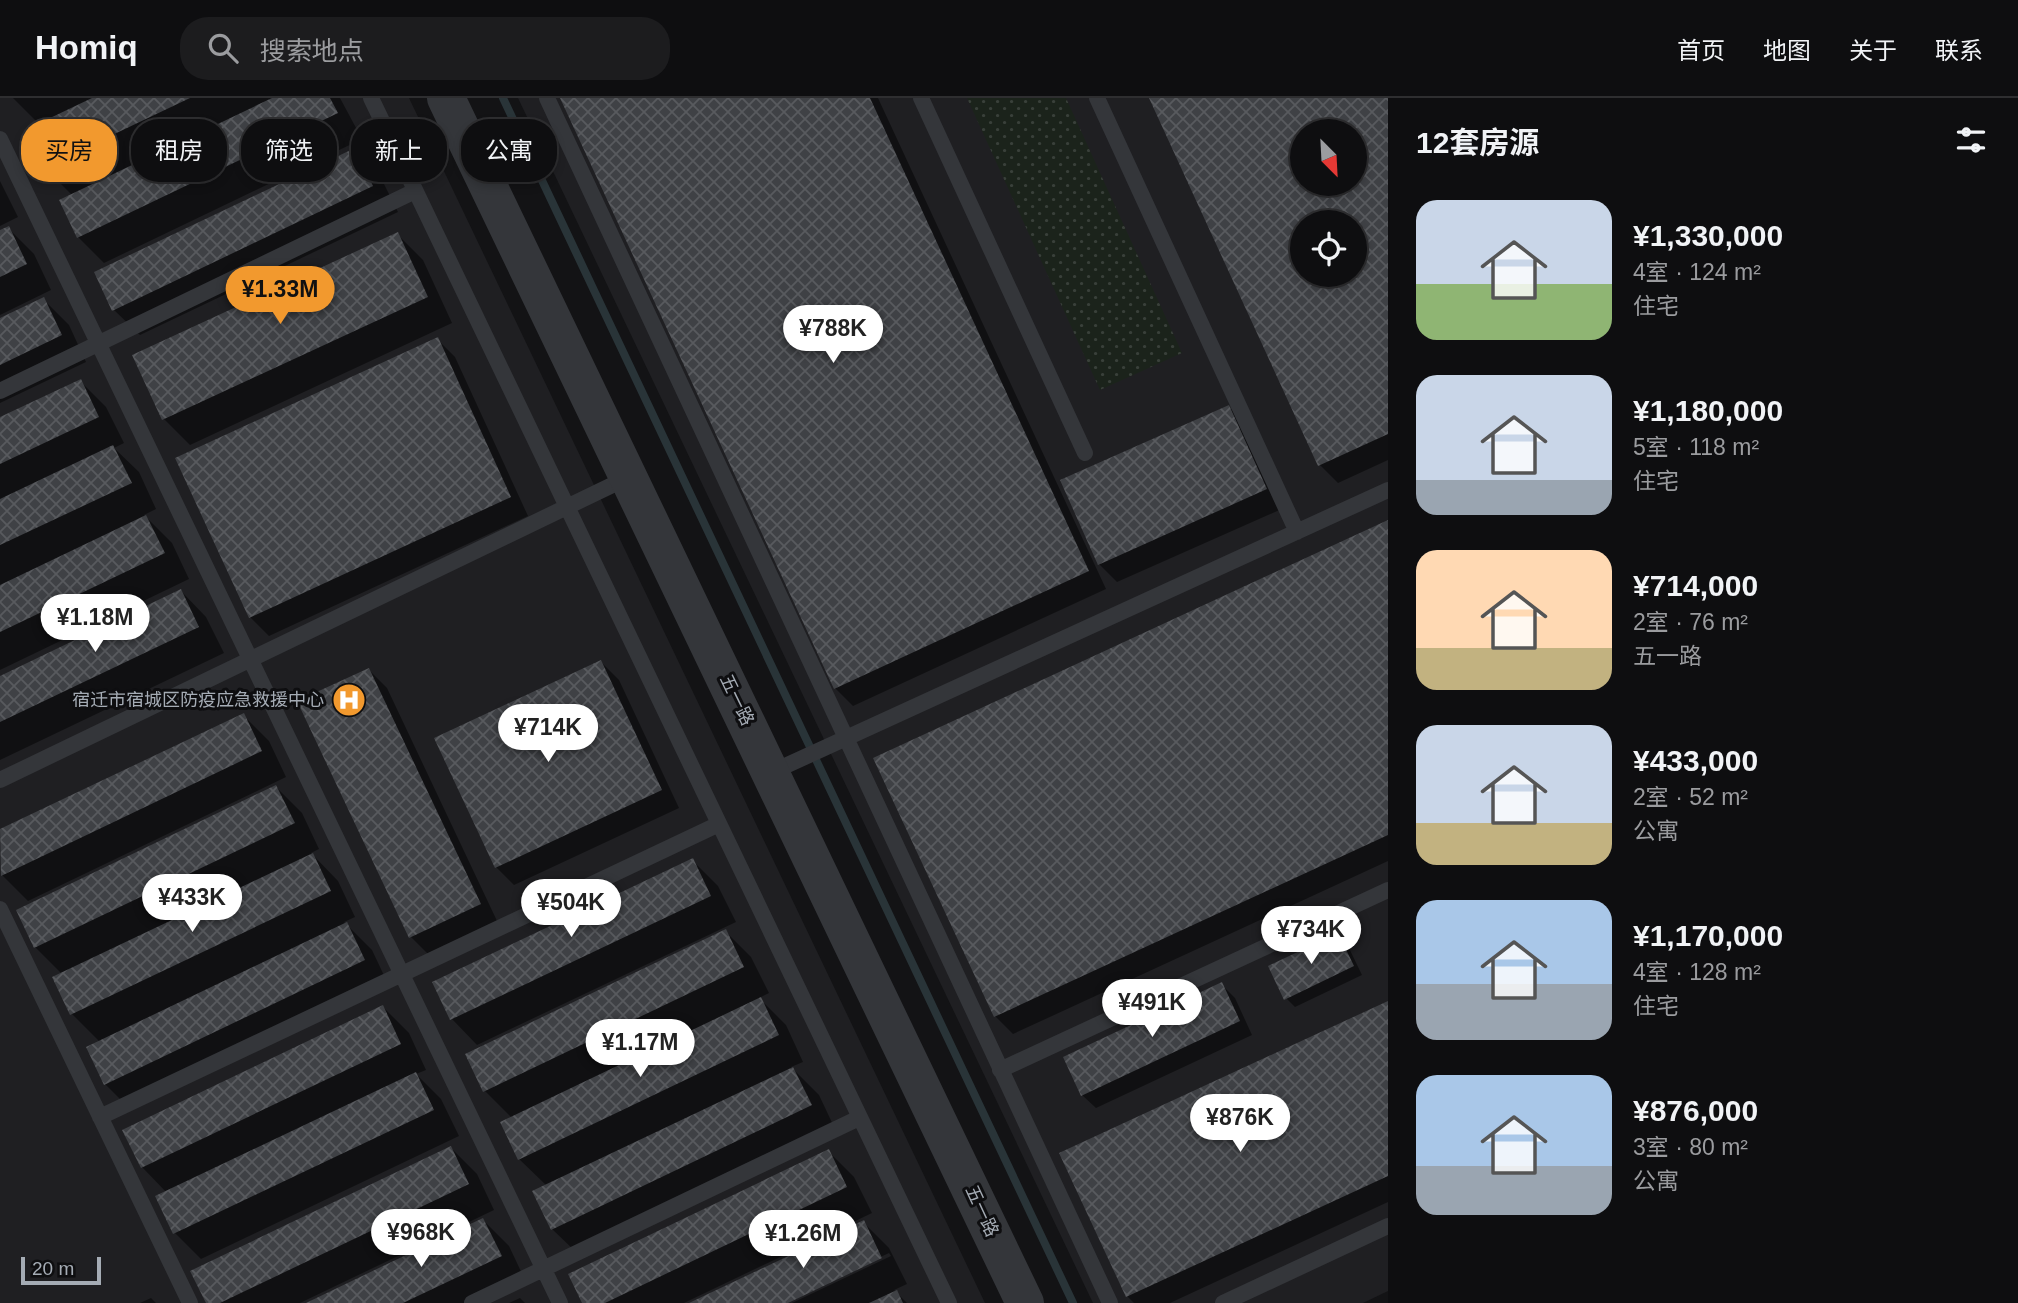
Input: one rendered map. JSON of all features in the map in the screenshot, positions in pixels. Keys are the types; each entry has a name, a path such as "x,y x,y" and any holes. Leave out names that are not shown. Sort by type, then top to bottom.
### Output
{"street":[{"name":"五一路","path":"446,98 1025,1303"}],"lane":[{"path":"371,98 949,1303"},
{"path":"547,98 1110,1303"},
{"path":"921,98 1085,453"},
{"path":"1097,98 1297,532"},
{"path":"0,139 560,1303"},
{"path":"0,391 415,191"},
{"path":"0,780 629,477"},
{"path":"772,772 1388,490"},
{"path":"100,1117 719,824"},
{"path":"1000,1070 1388,890"},
{"path":"0,909 190,1303"},
{"path":"472,1303 859,1118"},
{"path":"1223,1303 1388,1226"}],"shaded area":[{"name":"宿迁市宿城区防疫应急救援中心","path":"0,98 409,98 419,119 351,119 351,182 447,182 447,177 985,1303 0,1303"},
{"path":"518,98 1388,98 1388,1291 1363,1303 1093,1303 557,180 557,119 528,119"},
{"path":"967,98 1066,98 1182,353 1100,390"}],"building":[{"path":"92,98 190,98 146,119 131,119 131,126 117,133 117,119 48,119"},
{"path":"272,98 330,98 338,113 325,119 241,119 241,159 227,166 227,120"},
{"path":"560,98 870,98 1089,571 834,689"},
{"path":"1149,98 1388,98 1388,434 1318,466"},
{"path":"351,150 351,182 371,182 373,186 112,311 94,272 283,182 337,182 337,157"},
{"path":"131,166 131,182 194,182 77,238 59,200 97,182 117,182 117,172"},
{"path":"9,226 27,264 0,277 0,230"},
{"path":"398,232 428,297 162,420 132,355"},
{"path":"44,297 62,335 0,365 0,318"},
{"path":"438,337 511,497 249,618 175,458"},
{"path":"81,379 99,417 0,464 0,417"},
{"path":"1229,405 1267,489 1098,565 1060,480"},
{"path":"113,445 132,483 0,545 0,499"},
{"path":"146,515 165,553 0,632 0,585"},
{"path":"1388,520 1388,835 994,1017 873,758"},
{"path":"181,589 199,627 0,722 0,676"},
{"path":"601,660 662,790 495,868 434,738"},
{"path":"369,668 481,904 409,938 297,701"},
{"path":"244,713 262,751 1,876 0,829"},
{"path":"276,785 295,823 34,948 16,910"},
{"path":"313,853 331,891 70,1015 52,977"},
{"path":"693,858 711,896 450,1020 432,982"},
{"path":"347,922 365,960 104,1085 86,1047"},
{"path":"726,929 744,967 483,1092 465,1054"},
{"path":"1338,933 1354,966 1284,1000 1268,966"},
{"path":"1222,982 1240,1021 1081,1096 1063,1057"},
{"path":"761,997 779,1035 518,1160 500,1122"},
{"path":"1388,1001 1388,1176 1126,1297 1059,1153"},
{"path":"383,1005 401,1044 141,1168 122,1130"},
{"path":"793,1067 812,1105 551,1230 532,1191"},
{"path":"416,1072 434,1110 173,1234 155,1196"},
{"path":"451,1146 469,1184 220,1303 206,1303 190,1271"},
{"path":"829,1149 847,1187 605,1303 582,1303 568,1274"},
{"path":"483,1218 502,1256 403,1303 306,1303"},
{"path":"864,1220 882,1258 788,1303 689,1303"},
{"path":"897,1290 903,1303 869,1303"}],"waterway":[{"path":"503,98 1073,1303"}],"place":[{"name":"宿迁市宿城区防疫应急救援中心","path":"349,700"}]}
